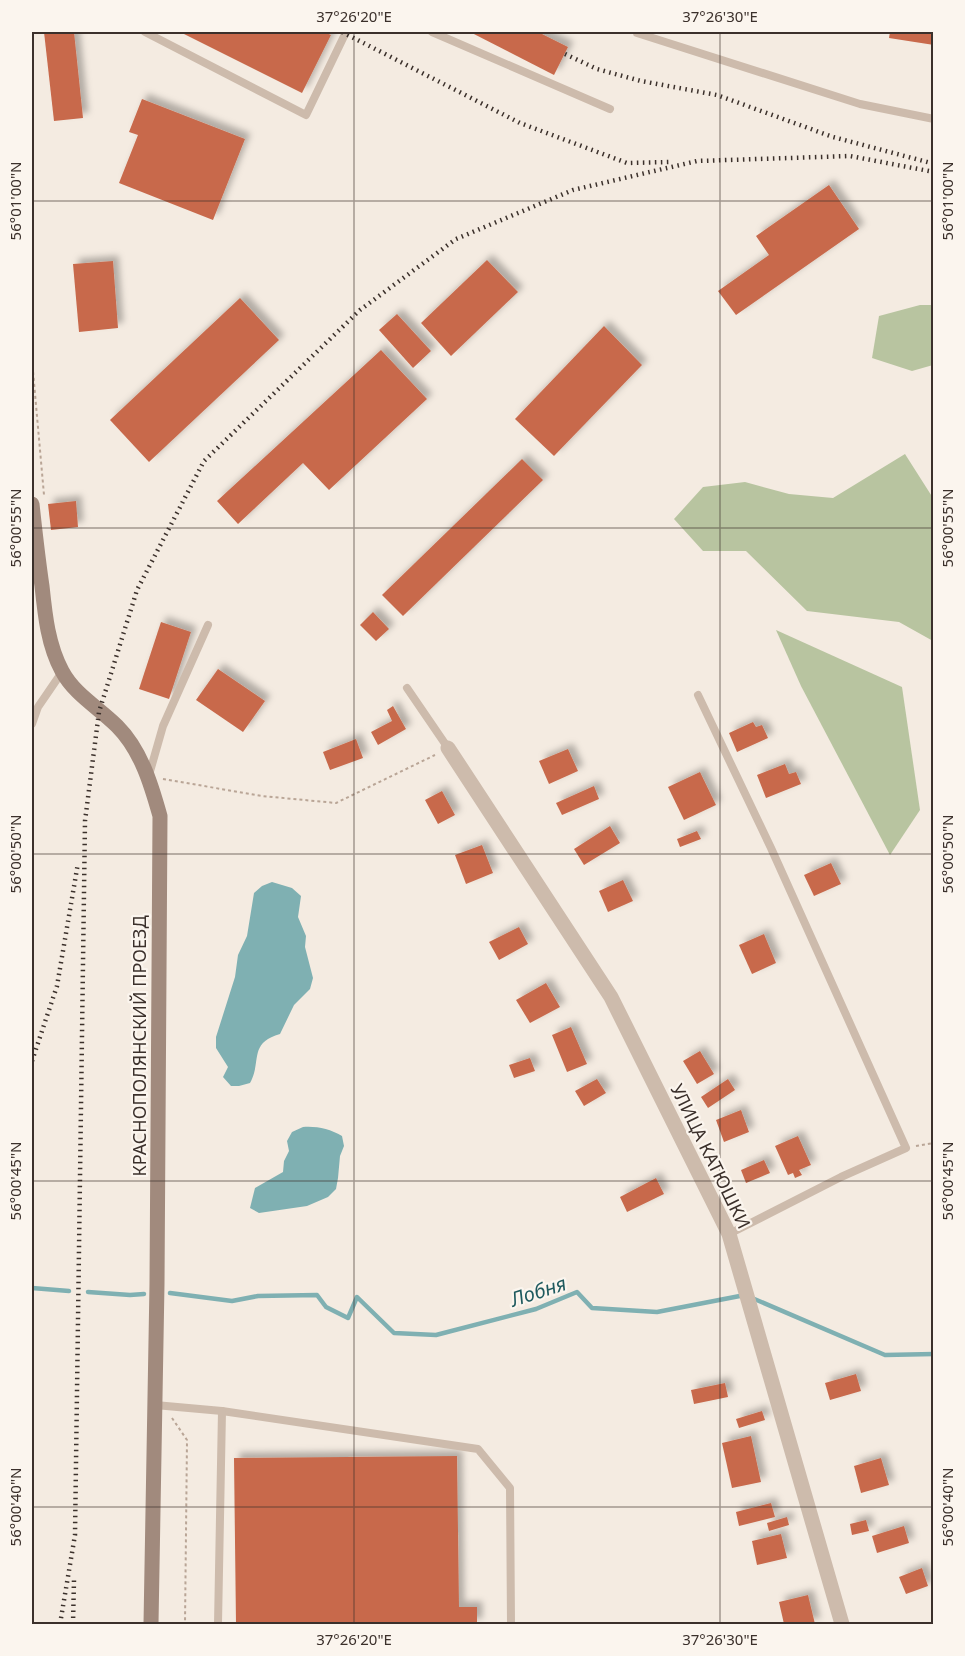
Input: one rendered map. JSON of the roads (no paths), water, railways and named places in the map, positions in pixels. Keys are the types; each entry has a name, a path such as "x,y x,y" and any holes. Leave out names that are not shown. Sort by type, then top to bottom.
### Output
{"main road":[{"name":"КРАСНОПОЛЯНСКИЙ ПРОЕЗД","path":"32,504 46,617 51,644 62,672 99,712 117,726 135,750 148,776 160,816 159,1405 151,1624"}],"street":[{"name":"УЛИЦА КАТЮШКИ","path":"448,748 611,997 729,1234 842,1624"}],"lane":[{"path":"145,32 306,115 346,32"},
{"path":"432,32 610,109"},
{"path":"636,32 861,104 933,119"},
{"path":"148,776 163,726 208,625"},
{"path":"32,724 38,707 62,672"},
{"path":"407,688 448,748"},
{"path":"698,695 771,848 906,1148 729,1234"},
{"path":"159,1405 478,1449 510,1488 511,1624"},
{"path":"218,1624 222,1412"}],"water":[{"path":"272,882 292,888 301,896 298,917 306,936 305,947 313,978 310,989 294,1005 280,1034 264,1042 260,1048 250,1083 231,1086 223,1077 228,1067 216,1048 216,1037 235,977 238,955 247,936 254,893 262,886"},
{"path":"303,1127 323,1128 342,1136 344,1146 340,1156 336,1189 328,1197 307,1206 259,1213 250,1208 255,1188 283,1172 284,1161 289,1151 287,1141 292,1132"}],"waterway":[{"name":"Лобня","path":"32,1288 69,1291"},
{"name":"Лобня","path":"88,1292 144,1294"},
{"name":"Лобня","path":"170,1293 232,1301 258,1296 317,1295 326,1307 348,1318 357,1297 394,1333 436,1335 536,1309 577,1292 592,1308 657,1312 745,1295 885,1355 934,1354"}],"railway":[{"path":"342,32 520,123 627,163 670,162"},
{"path":"565,54 597,69 641,81 717,95 833,137 931,163"},
{"path":"60,1624 75,1535 85,821 99,712 137,590 204,461 360,310 456,239 573,190 697,161 850,156 934,172"},
{"path":"32,1061 57,986 78,863"},
{"path":"73,1624 74,1580"}]}
